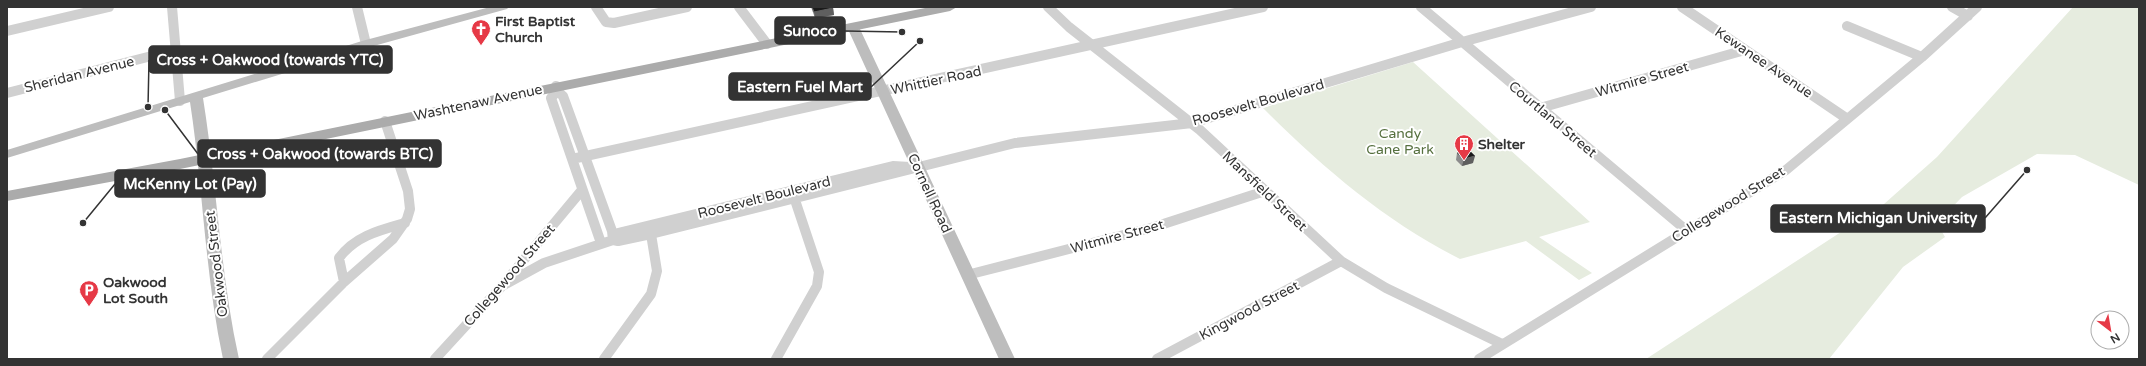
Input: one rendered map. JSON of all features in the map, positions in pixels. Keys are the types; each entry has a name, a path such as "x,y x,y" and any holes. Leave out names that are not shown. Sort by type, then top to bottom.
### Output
{"main road":[{"name":"Washtenaw Avenue","path":"7,196 58,188 385,121 556,89 942,8"}],"street":[{"path":"7,31 109,7"},
{"path":"172,7 180,101"},
{"path":"357,7 366,44"},
{"path":"7,154 366,44 503,7"},
{"path":"596,7 606,22 614,23 686,7"},
{"path":"739,7 767,44"},
{"name":"Mansfield Street","path":"1048,7 1093,46 1192,123 1341,261 1386,288 1502,344"},
{"name":"Whittier Road","path":"572,159 1093,46 1263,7"},
{"name":"Courtland Street","path":"1421,7 1686,230"},
{"name":"Roosevelt Boulevard","path":"502,286 544,263 601,243 613,240 618,241 651,230 1021,142 1192,123 1462,42 1591,7"},
{"name":"Kewanee Avenue","path":"1682,7 1846,118"},
{"path":"1952,7 1968,16"},
{"name":"Collegewood Street","path":"1478,359 1786,170 1846,118 1922,57 1977,7"},
{"path":"1847,26 1922,57"},
{"name":"Cornell Road","path":"853,27 919,167 1006,359"},
{"name":"Sheridan Avenue","path":"7,93 175,50"},
{"name":"Witmire Street","path":"1540,108 1745,50"},
{"path":"601,243 552,98 556,89 564,96 584,156 612,231 613,240"},
{"name":"Oakwood Street","path":"196,96 222,318 231,359"},
{"path":"267,359 344,282 390,241 405,223 410,208 404,178 385,121"},
{"path":"582,190 595,186"},
{"name":"Collegewood Street","path":"434,359 502,286 582,190"},
{"name":"Witmire Street","path":"967,275 1151,228 1265,191"},
{"path":"776,359 817,286 819,272 793,195"},
{"path":"344,282 339,258 343,251 354,243 372,234 405,223"},
{"path":"604,359 651,294 657,271 651,230"},
{"name":"Kingwood Street","path":"1157,359 1341,261"}],"green space":[{"path":"2073,7 2139,7 2139,185 2075,155 2037,154 1962,197 1937,223 1945,237 1903,267 1829,359 1646,359 1884,204 1937,157"},
{"name":"Candy Cane Park","path":"1413,62 1590,222 1539,237 1592,273 1579,280 1526,241 1460,259 1432,244 1380,210 1331,172 1263,108"}],"building":[{"path":"812,7 833,7 833,8 814,12"},
{"path":"1468,149 1475,156 1464,159 1457,153"}],"place":[{"name":"Sunoco","path":"902,32"},
{"name":"Eastern Fuel Mart","path":"920,41"},
{"name":"First Baptist Church","path":"481,46"},
{"name":"Cross + Oakwood (towards YTC)","path":"148,107"},
{"name":"Cross + Oakwood (towards BTC)","path":"165,110"},
{"name":"Shelter","path":"1464,161"},
{"name":"Eastern Michigan University","path":"2027,170"},
{"name":"McKenny Lot (Pay)","path":"83,223"},
{"name":"Oakwood Lot South","path":"89,307"}]}
